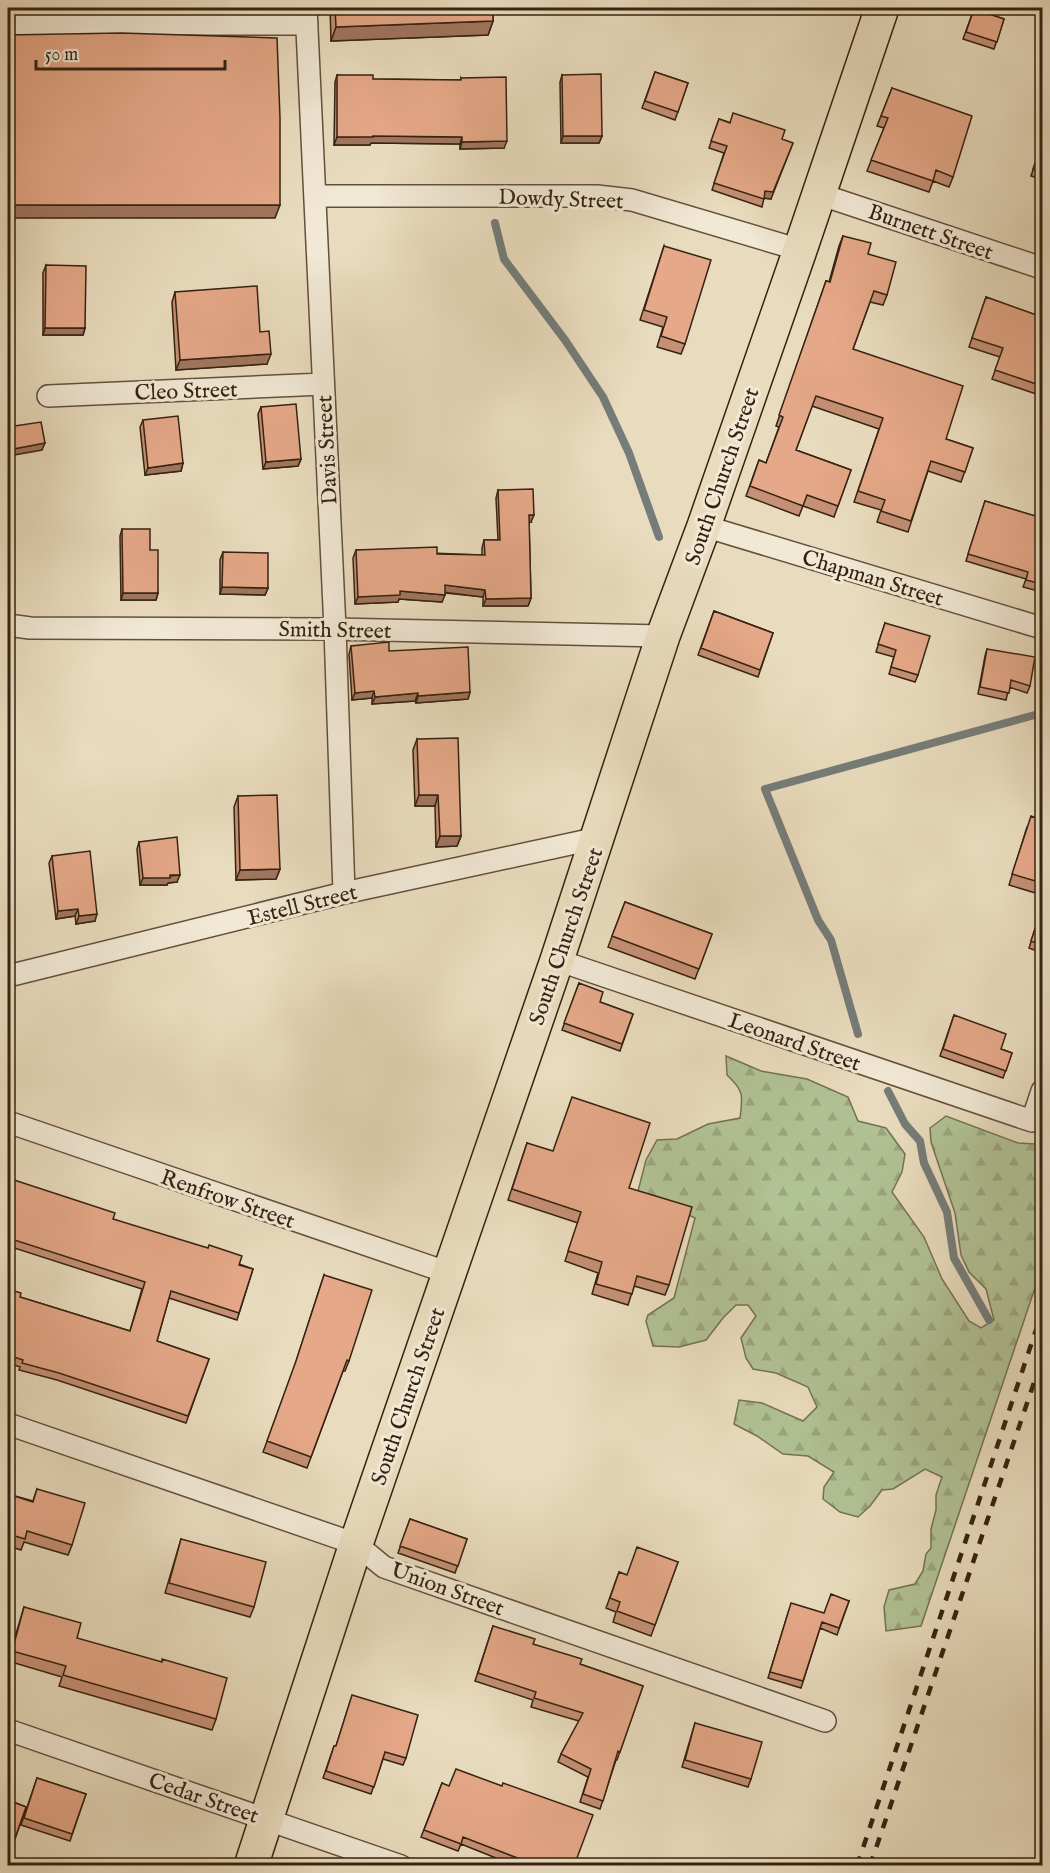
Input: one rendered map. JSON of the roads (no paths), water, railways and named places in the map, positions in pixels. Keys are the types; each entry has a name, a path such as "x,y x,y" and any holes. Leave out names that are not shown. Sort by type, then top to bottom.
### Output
{"main road":[{"name":"South Church Street","path":"251,1866 356,1544 557,960 663,636 704,526 882,8"}],"street":[{"path":"8,24 306,16"},
{"name":"Davis Street","path":"306,16 335,629 344,893"},
{"name":"Burnett Street","path":"819,194 1042,268"},
{"name":"Dowdy Street","path":"316,196 597,196 632,200 800,250"},
{"name":"Cleo Street","path":"48,396 323,384"},
{"name":"Chapman Street","path":"704,526 1042,628"},
{"name":"Smith Street","path":"8,625 42,628 335,629 663,636"},
{"name":"Estell Street","path":"8,976 344,893 598,838"},
{"name":"Leonard Street","path":"557,960 1032,1121 1042,1091"},
{"name":"Renfrow Street","path":"8,1122 449,1273"},
{"name":"Union Street","path":"8,1424 356,1544 384,1567 825,1721"},
{"name":"Cedar Street","path":"8,1730 401,1866"}],"waterway":[{"path":"495,223 504,259 565,340 603,397 629,453 659,537"},
{"path":"858,1034 831,940 818,920 765,789 1042,713"},
{"path":"888,1091 905,1124 920,1141 924,1163 947,1212 954,1258 989,1320"}],"railway":[{"path":"857,1866 1042,1312"},
{"path":"870,1866 1042,1359"}]}
